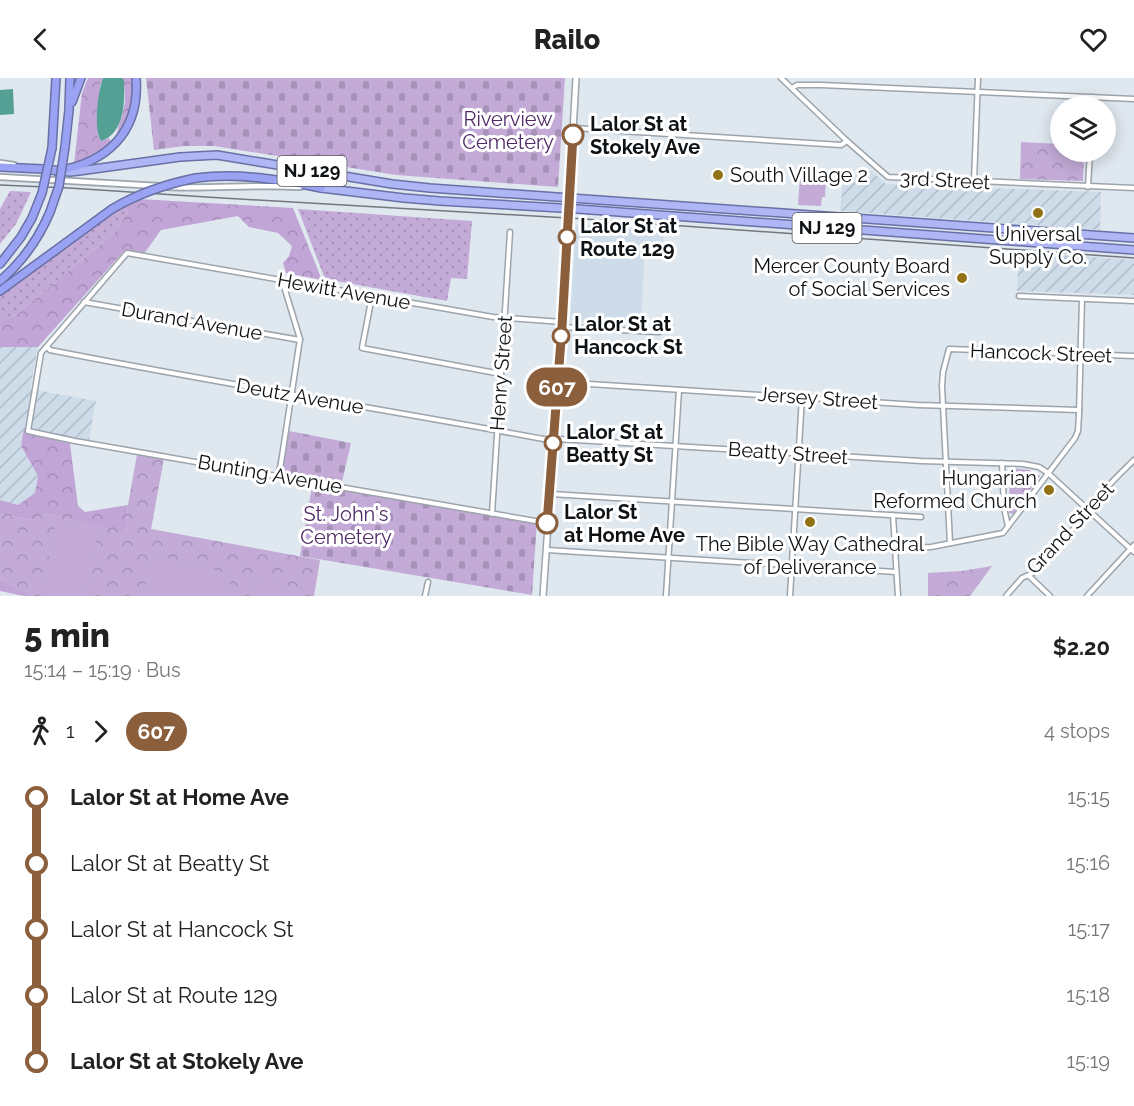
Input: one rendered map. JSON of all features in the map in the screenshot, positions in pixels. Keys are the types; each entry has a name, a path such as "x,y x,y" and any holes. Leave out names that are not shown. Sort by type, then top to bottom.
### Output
{"highway":[{"path":"0,264 21,237 42,194 52,148 56,78"},
{"path":"0,281 33,243 50,212 59,186 69,110 70,78"},
{"path":"69,110 81,78"},
{"path":"56,171 91,161 104,154 115,144 127,128 133,112 136,78"},
{"name":"NJ 129","path":"0,165 79,171 180,157 217,155 392,184 1134,238"},
{"path":"0,291 112,209 170,183 225,175 255,177 321,188"},
{"name":"NJ 129","path":"321,188 404,198 1134,250"}],"main road":[{"path":"543,596 576,78"}],"street":[{"name":"3rd Street","path":"781,78 888,177 1134,188"},
{"path":"974,182 978,78"},
{"path":"792,88 805,84 1074,96"},
{"path":"1116,98 1134,99"},
{"path":"574,128 841,145 847,141"},
{"path":"1088,187 1089,162"},
{"name":"NJ 129","path":"0,177 197,188 259,185 321,188"},
{"name":"Henry Street","path":"492,514 510,232"},
{"name":"Hewitt Avenue","path":"84,302 127,253 504,319 562,324"},
{"path":"279,476 300,340 282,280"},
{"path":"372,296 362,348 501,374"},
{"path":"1019,296 1134,301"},
{"path":"895,549 926,548 1000,534 1048,473 1077,434 1082,299"},
{"path":"47,347 84,302"},
{"name":"Durand Avenue","path":"84,302 300,340"},
{"path":"562,324 659,332"},
{"name":"Deutz Avenue","path":"47,347 50,350 92,359 497,431 554,439"},
{"name":"Bunting Avenue","path":"47,347 41,353 28,431 547,523"},
{"name":"Hancock Street","path":"943,405 942,376 949,349 1134,356"},
{"name":"Jersey Street","path":"558,382 943,405 1079,410"},
{"path":"666,596 679,390"},
{"path":"790,596 802,397"},
{"path":"943,405 950,543"},
{"name":"Beatty Street","path":"554,439 921,461 1035,465 1048,473 1133,548"},
{"name":"Grand Street","path":"1006,596 1022,578 1033,573 1134,460"},
{"path":"1002,463 1005,514 1008,526"},
{"path":"549,494 921,517"},
{"path":"893,515 898,596"},
{"path":"1087,596 1133,548"},
{"path":"546,550 896,572"},
{"path":"1029,576 1050,596"},
{"path":"425,596 428,582"}],"shaded area":[{"path":"103,78 122,78 124,97 119,124 109,137 101,141 97,119 99,92"},
{"path":"13,89 14,114 0,115 0,90"},
{"path":"870,170 886,184 1101,192 1100,230 840,211 843,180"},
{"path":"576,225 664,232 663,243 645,243 641,326 570,321"},
{"path":"1009,251 1134,260 1134,295 1017,291 1018,265"},
{"path":"0,347 38,347 30,389 96,401 89,440 24,428 21,447 38,476 35,493 18,505 0,500"}],"green space":[{"path":"88,78 103,78 100,86 98,136 101,141 109,138 111,142 98,154 74,164 82,93"},
{"path":"122,78 132,78 134,93 128,115 117,135 125,104"},
{"name":"Riverview Cemetery","path":"146,78 565,78 558,187 396,175 214,146 184,146 154,150"},
{"path":"1021,142 1050,143 1050,162 1084,162 1083,181 1020,179"},
{"path":"800,178 826,180 825,197 822,197 821,206 798,205"},
{"path":"10,191 31,192 16,224 0,244 0,209"},
{"path":"138,199 293,208 322,280 286,273 283,263 289,256 292,246 278,233 249,227 238,216 161,230 143,255 124,251 38,347 0,347 0,322 16,315 114,233 128,212 124,206"},
{"path":"124,206 128,212 114,233 16,315 0,322 0,293 31,262 42,265"},
{"path":"298,209 472,221 467,279 451,278 447,301 325,279"},
{"path":"24,428 69,436 78,506 85,512 128,505 125,533 48,514 31,520 0,514 0,500 18,505 35,493 38,476 21,446"},
{"name":"St. John's Cemetery","path":"284,430 351,443 341,486 537,521 532,595 300,556 313,481 275,474"},
{"path":"138,449 165,453 151,529 320,560 314,596 33,596 0,579 0,514 31,520 48,514 125,532"},
{"path":"1010,468 1030,470 1040,476 1013,514 1009,513"},
{"path":"56,519 99,528 86,596 42,596"},
{"path":"155,555 231,574 227,596 145,596 149,558"},
{"path":"992,566 970,596 928,596 928,573"},
{"path":"260,578 305,591 305,596 251,596 251,585"},
{"path":"0,579 33,596 0,591"}],"railway":[{"path":"0,185 585,219 1134,258"}],"bus line":[{"name":"607","path":"547,523 562,327 573,135"}],"place":[{"name":"Lalor St at Stokely Ave","path":"573,135"},
{"name":"South Village 2","path":"718,175"},
{"name":"Universal Supply Co.","path":"1038,213"},
{"name":"Lalor St at Route 129","path":"567,237"},
{"name":"Mercer County Board of Social Services","path":"962,278"},
{"name":"Lalor St at Hancock St","path":"561,336"},
{"name":"Lalor St at Beatty St","path":"553,443"},
{"name":"Hungarian Reformed Church","path":"1049,490"},
{"name":"The Bible Way Cathedral of Deliverance","path":"810,522"},
{"name":"Lalor St at Home Ave","path":"547,523"}]}
